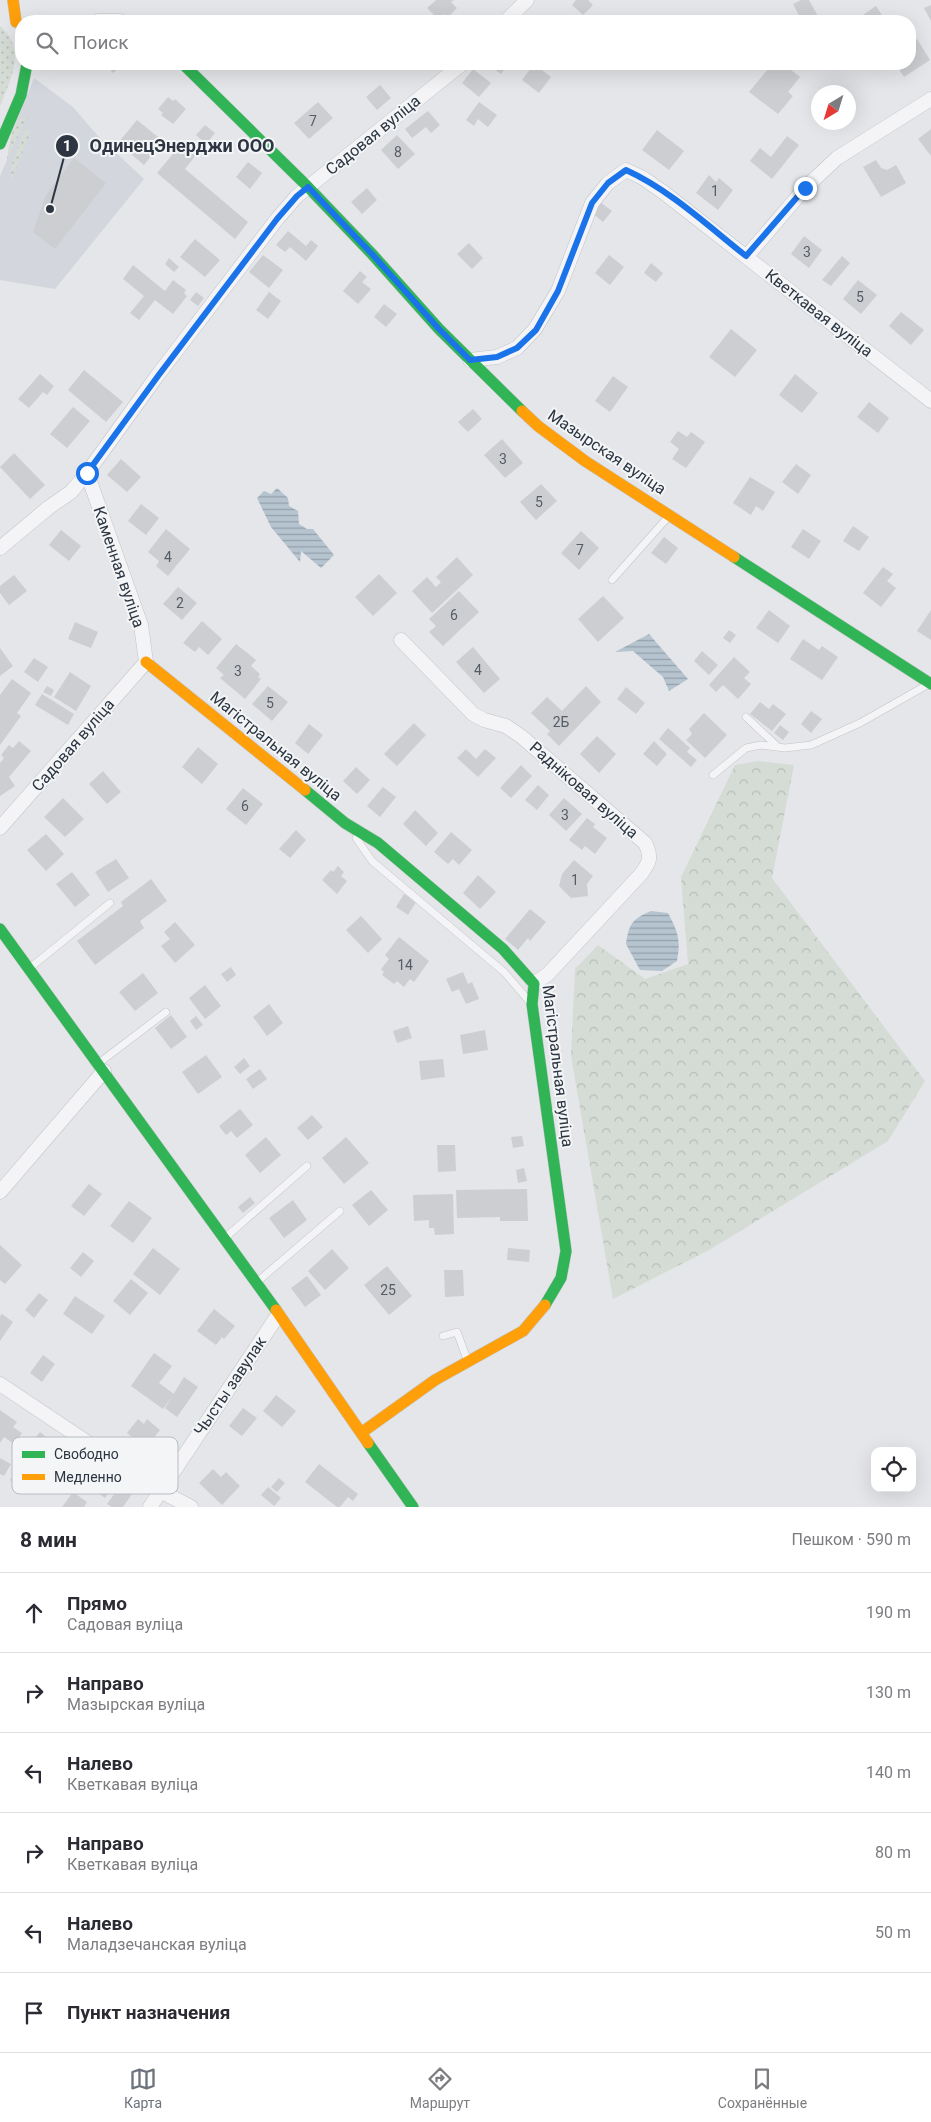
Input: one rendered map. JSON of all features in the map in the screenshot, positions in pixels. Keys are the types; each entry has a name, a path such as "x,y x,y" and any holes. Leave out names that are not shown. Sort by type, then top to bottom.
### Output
{"main road":[{"path":"13,0 15,15"},
{"path":"5,13 15,21"},
{"path":"0,144 19,99 27,70"},
{"name":"Мазырская вуліца","path":"189,70 308,187 372,254 439,329 538,426 585,461 930,684"},
{"name":"Магістральная вуліца","path":"146,662 345,823 378,843 503,949 534,984 532,1004 566,1251 561,1278 537,1317 523,1331 434,1380 361,1432"},
{"path":"0,929 225,1238 413,1507"}],"street":[{"path":"512,15 527,0"},
{"name":"Садовая вуліца","path":"0,548 48,508 71,492 277,219 297,196 454,70"},
{"path":"746,256 805,188 837,158 931,99"},
{"name":"Кветкавая вуліца","path":"470,360 497,357 517,348 536,330 558,291 592,203 608,183 626,170 643,178 663,192 931,401"},
{"name":"Каменная вуліца","path":"87,473 141,625 146,662"},
{"name":"Радніковая вуліца","path":"400,640 473,714 484,720 506,726 522,737 645,843 650,854 650,862 641,874 548,974 534,984"},
{"name":"Садовая вуліца","path":"0,828 146,662"},
{"path":"0,1192 102,1067"},
{"name":"Чысты завулак","path":"178,1464 278,1315"},
{"path":"0,1385 78,1437"},
{"name":"Чысты завулак","path":"150,1507 158,1494"},
{"path":"166,1494 191,1507"}],"lane":[{"path":"612,580 670,515"},
{"path":"713,775 746,748 761,745 785,748 811,745 860,723 930,684"},
{"path":"746,717 778,747"},
{"path":"345,823 372,861 504,972 532,1004"},
{"path":"28,968 110,903"},
{"path":"102,1067 166,1012"},
{"path":"225,1238 307,1166"},
{"path":"256,1283 340,1211"},
{"path":"443,1336 457,1332 468,1361"}],"shaded area":[{"path":"34,78 73,107 98,136 144,179 55,289 0,280 0,176 7,160 11,136"},
{"path":"277,488 288,498 289,506 298,511 299,524 307,529 313,529 334,555 321,568 301,551 300,562 271,527 257,498 264,491 271,494"},
{"path":"649,634 688,679 669,691 663,677 633,651 615,652"},
{"path":"651,911 668,913 678,936 677,961 662,971 640,970 626,944 632,923"}],"green space":[{"path":"0,26 13,44 15,54 12,75 0,106"},
{"path":"28,115 7,160 14,128 22,118"},
{"path":"27,130 31,131 11,182 11,166 24,133"},
{"path":"758,761 794,765 772,878 925,1081 888,1141 709,1250 613,1299 571,1056 575,969 598,945 645,979 688,964 681,877 735,765"}],"building":[{"path":"436,0 454,0 451,2 457,8 450,15 434,15 427,8"},
{"path":"576,0 588,0 593,5 583,15 572,5"},
{"path":"801,0 809,0 817,15 799,15 793,4"},
{"path":"931,5 931,21 924,8"},
{"path":"876,6 882,15 863,15"},
{"path":"916,40 930,60 916,69"},
{"path":"472,70 474,70 491,83 479,97 462,83"},
{"path":"495,70 504,70 501,74"},
{"path":"530,70 542,70 551,77 539,93 522,80"},
{"path":"767,70 791,70 800,77 788,92 793,96 778,114 749,92"},
{"path":"899,70 915,70 904,77"},
{"path":"380,85 391,98 377,110 366,97"},
{"path":"168,97 173,101 175,99 186,109 173,124 161,115 163,113 158,109"},
{"path":"318,102 333,118 309,139 294,123"},
{"path":"479,102 497,115 488,127 478,119 474,126 466,120"},
{"path":"428,111 440,125 431,133 426,127 412,138 405,129"},
{"path":"137,120 158,137 155,141 160,145 144,165 118,143"},
{"path":"205,125 215,133 206,144 196,135"},
{"path":"931,129 931,156 918,139"},
{"path":"657,130 684,151 669,170 642,150"},
{"path":"397,135 415,154 398,169 381,150"},
{"path":"787,136 799,145 772,179 750,161 760,148 771,157"},
{"path":"182,143 196,155 185,169 248,222 235,239 157,173"},
{"path":"74,158 106,183 55,249 33,232 46,195"},
{"path":"876,160 881,168 887,170 896,165 906,183 881,197 863,167"},
{"path":"248,162 262,173 250,189 236,177"},
{"path":"709,175 716,182 719,178 733,190 718,210 696,193"},
{"path":"367,188 377,200 362,214 351,202"},
{"path":"600,202 612,211 603,222 592,213"},
{"path":"288,231 306,246 311,240 318,246 306,261 290,247 285,252 276,245"},
{"path":"804,236 822,250 809,268 791,254"},
{"path":"195,239 220,260 205,277 180,257"},
{"path":"469,243 483,258 472,269 457,254"},
{"path":"263,255 283,270 269,288 249,272"},
{"path":"609,255 624,267 610,285 595,273"},
{"path":"842,256 850,263 831,286 822,280"},
{"path":"169,258 179,267 174,272 165,264"},
{"path":"651,263 663,273 656,282 644,273"},
{"path":"133,265 165,291 173,280 186,290 184,293 187,296 173,314 155,300 139,320 130,313 144,296 123,279"},
{"path":"360,271 367,277 362,282 371,289 358,304 343,291"},
{"path":"858,280 877,295 861,314 843,299"},
{"path":"196,292 204,298 198,306 190,300"},
{"path":"269,292 281,301 268,319 256,310"},
{"path":"384,304 397,314 386,327 374,317"},
{"path":"901,312 924,330 911,345 889,326"},
{"path":"731,329 757,350 735,377 709,357"},
{"path":"84,370 123,402 106,422 68,390"},
{"path":"40,374 54,386 47,395 43,392 29,408 18,399"},
{"path":"795,374 818,393 802,413 779,395"},
{"path":"613,376 628,387 610,412 595,401"},
{"path":"869,402 889,418 878,433 857,417"},
{"path":"73,407 90,421 67,448 50,434"},
{"path":"473,409 482,419 468,432 458,422"},
{"path":"678,431 687,437 691,432 705,442 686,468 672,459 679,449 670,442"},
{"path":"502,439 523,463 505,478 484,455"},
{"path":"14,453 45,485 30,499 0,467"},
{"path":"121,459 141,477 127,492 107,475"},
{"path":"796,464 811,475 798,494 782,482"},
{"path":"750,477 775,492 763,511 756,506 751,515 733,503"},
{"path":"541,484 557,501 536,520 520,502"},
{"path":"141,504 159,518 146,535 128,521"},
{"path":"853,526 869,537 859,551 843,541"},
{"path":"166,529 190,549 168,576 156,566 159,561 148,552"},
{"path":"803,529 821,541 809,559 791,547"},
{"path":"61,530 81,546 69,561 49,545"},
{"path":"581,531 599,548 579,570 561,553"},
{"path":"664,537 678,548 666,564 651,553"},
{"path":"457,557 473,575 432,613 412,591 427,577 436,587 441,582 436,577"},
{"path":"883,567 893,574 887,581 896,588 881,607 863,593"},
{"path":"379,574 397,593 373,616 355,597"},
{"path":"14,575 27,591 9,605 0,593 0,586"},
{"path":"178,587 197,603 182,620 163,604"},
{"path":"459,591 479,612 443,646 429,632 436,626 429,619"},
{"path":"603,596 624,618 598,642 578,619"},
{"path":"769,610 790,626 778,643 756,628"},
{"path":"931,610 931,640 917,631"},
{"path":"202,621 222,639 208,655 199,647 195,652 183,643"},
{"path":"75,622 98,632 91,648 68,639"},
{"path":"729,630 736,635 730,643 723,638"},
{"path":"803,639 819,650 822,646 838,657 822,680 790,659"},
{"path":"236,644 256,660 251,666 260,674 258,677 261,679 245,699 220,678 224,675 216,668"},
{"path":"473,647 500,679 484,693 456,662"},
{"path":"0,648 13,666 0,676"},
{"path":"702,651 718,665 709,675 694,661"},
{"path":"734,657 750,672 744,678 751,684 738,699 723,685 716,692 709,685"},
{"path":"34,658 48,667 38,682 24,672"},
{"path":"70,672 91,686 76,711 54,697"},
{"path":"12,679 31,693 17,713 21,716 0,745 0,695"},
{"path":"47,686 54,690 51,696 43,692"},
{"path":"268,686 288,702 272,721 252,704"},
{"path":"586,686 601,702 559,746 547,734 550,731 531,713 547,697 562,711"},
{"path":"626,687 645,703 636,714 617,699"},
{"path":"42,694 74,714 68,725 35,705"},
{"path":"760,702 769,709 773,704 786,714 772,731 750,714"},
{"path":"811,711 822,719 811,733 801,724"},
{"path":"704,713 727,735 705,758 686,740 692,734 689,729"},
{"path":"414,723 426,735 397,766 384,754"},
{"path":"309,724 323,735 308,754 295,743"},
{"path":"780,725 789,732 783,740 774,733"},
{"path":"668,728 690,748 687,752 697,760 691,767 659,739"},
{"path":"597,736 616,754 599,773 580,754"},
{"path":"19,741 31,751 9,777 15,786 0,796 0,763 4,758 1,755 9,745 13,748"},
{"path":"654,741 667,754 657,766 643,754"},
{"path":"198,747 218,764 202,784 182,767"},
{"path":"466,749 476,759 485,749 496,758 478,777 457,758"},
{"path":"521,765 532,776 511,798 500,788"},
{"path":"356,767 370,780 357,794 343,781"},
{"path":"103,771 121,792 107,804 89,784"},
{"path":"538,785 549,795 537,810 525,800"},
{"path":"383,787 396,797 380,817 367,806"},
{"path":"243,788 263,804 246,825 226,809"},
{"path":"63,798 84,819 65,837 44,817"},
{"path":"564,798 582,814 566,831 549,815"},
{"path":"415,810 438,833 426,846 403,824"},
{"path":"587,818 595,824 593,827 607,838 595,854 585,846 582,850 569,840"},
{"path":"296,830 306,840 290,858 279,849"},
{"path":"451,832 472,850 459,865 453,859 448,864 434,852"},
{"path":"46,834 64,854 46,871 27,850"},
{"path":"116,859 129,878 108,892 95,872"},
{"path":"574,860 593,876 587,884 588,896 571,898 559,886 562,874"},
{"path":"338,866 344,872 341,876 347,881 337,894 322,880 331,870 333,872"},
{"path":"72,872 90,895 75,907 56,884"},
{"path":"478,875 496,892 480,909 463,893"},
{"path":"151,879 167,901 140,921 144,928 95,965 77,941 123,906 121,902"},
{"path":"404,894 416,902 408,915 396,907"},
{"path":"530,909 546,922 530,941 528,938 518,950 505,939"},
{"path":"361,916 382,939 368,953 346,930"},
{"path":"175,922 195,945 175,963 161,946 170,939 164,932"},
{"path":"399,937 429,961 414,982 410,979 404,987 397,981 394,984 382,975 384,972 381,969 389,959 385,955"},
{"path":"231,967 236,975 227,982 221,974"},
{"path":"463,972 468,984 472,982 479,999 466,1004 459,989 452,992 446,979"},
{"path":"143,973 158,993 135,1011 119,992"},
{"path":"205,985 221,1006 205,1019 189,998"},
{"path":"269,1004 283,1023 267,1036 253,1017"},
{"path":"171,1015 187,1037 171,1049 155,1028"},
{"path":"196,1016 203,1025 196,1030 190,1021"},
{"path":"408,1026 412,1038 397,1043 393,1031"},
{"path":"485,1030 488,1050 463,1054 460,1035"},
{"path":"206,1055 222,1077 198,1094 182,1072"},
{"path":"244,1058 250,1066 240,1074 234,1067"},
{"path":"443,1059 445,1077 421,1080 419,1061"},
{"path":"260,1069 267,1079 253,1089 246,1079"},
{"path":"240,1109 253,1125 237,1138 231,1131 226,1135 219,1126"},
{"path":"312,1115 323,1127 308,1140 297,1128"},
{"path":"522,1136 524,1146 513,1148 511,1137"},
{"path":"266,1137 281,1155 260,1173 245,1155"},
{"path":"346,1137 369,1163 344,1184 322,1158"},
{"path":"437,1145 455,1145 456,1171 438,1172"},
{"path":"524,1168 527,1181 518,1183 516,1170"},
{"path":"89,1184 102,1194 84,1216 71,1206"},
{"path":"527,1189 528,1221 500,1221 500,1217 457,1218 456,1190"},
{"path":"371,1190 388,1210 369,1226 352,1205"},
{"path":"453,1194 454,1234 435,1235 434,1228 429,1228 429,1220 414,1221 413,1195"},
{"path":"250,1197 255,1203 243,1213 238,1207"},
{"path":"293,1200 307,1220 284,1238 269,1218"},
{"path":"129,1201 152,1218 133,1243 110,1226"},
{"path":"0,1245 22,1265 5,1284 0,1280"},
{"path":"153,1248 180,1269 160,1295 133,1274"},
{"path":"508,1248 530,1250 529,1262 507,1260"},
{"path":"332,1249 349,1268 325,1290 308,1271"},
{"path":"83,1252 94,1261 81,1277 70,1268"},
{"path":"387,1266 412,1296 389,1315 364,1285"},
{"path":"444,1270 463,1270 464,1296 445,1297"},
{"path":"307,1276 321,1295 305,1307 291,1288"},
{"path":"131,1279 148,1293 130,1315 113,1301"},
{"path":"39,1293 48,1300 34,1318 25,1310"},
{"path":"75,1296 105,1316 92,1334 63,1314"},
{"path":"214,1309 235,1326 216,1345 197,1331"},
{"path":"2,1314 13,1322 0,1341 0,1316"},
{"path":"154,1353 172,1366 159,1383 174,1394 163,1409 131,1386"},
{"path":"43,1355 55,1364 42,1382 30,1373"},
{"path":"184,1377 198,1387 177,1417 165,1408"},
{"path":"276,1395 296,1411 282,1427 263,1411"},
{"path":"243,1408 257,1418 242,1436 229,1426"},
{"path":"0,1410 17,1422 13,1427 22,1433 19,1437 12,1437 12,1443 4,1437 0,1443"},
{"path":"138,1419 144,1424 147,1419 160,1430 155,1437 132,1437 127,1433"},
{"path":"40,1432 46,1437 36,1437"},
{"path":"0,1458 11,1464 4,1476 0,1474"},
{"path":"319,1464 358,1494 353,1501 348,1497 340,1507 337,1507 305,1482"},
{"path":"213,1469 221,1477 226,1472 240,1486 222,1505 199,1483"},
{"path":"279,1478 285,1483 277,1492 271,1487"},
{"path":"268,1487 281,1498 274,1506 261,1495"},
{"path":"72,1494 76,1494 87,1502 84,1507 62,1507"},
{"path":"99,1494 108,1494 105,1498"},
{"path":"114,1494 132,1494 123,1507 112,1507 107,1504"}],"traffic: fast":[{"path":"0,144 21,95 26,70"},
{"path":"189,70 308,187 372,254 439,329 522,411"},
{"path":"734,557 931,684"},
{"path":"305,790 345,823 378,843 503,949 534,984 532,1004 566,1251 561,1278 545,1305"},
{"path":"0,929 276,1310"},
{"path":"368,1443 413,1507"}],"traffic: slow":[{"path":"13,0 15,15"},
{"path":"522,411 538,426 585,461 734,557"},
{"path":"146,662 305,790"},
{"path":"361,1433 435,1380 523,1331 545,1305"},
{"path":"276,1310 368,1443"}],"place":[{"name":"ОдинецЭнерджи ООО","path":"50,209"}],"route":[{"path":"87,473 277,219 297,196 308,187 470,360 497,357 517,348 536,330 558,291 592,203 608,183 626,170 643,178 663,192 746,256 805,188"}]}
